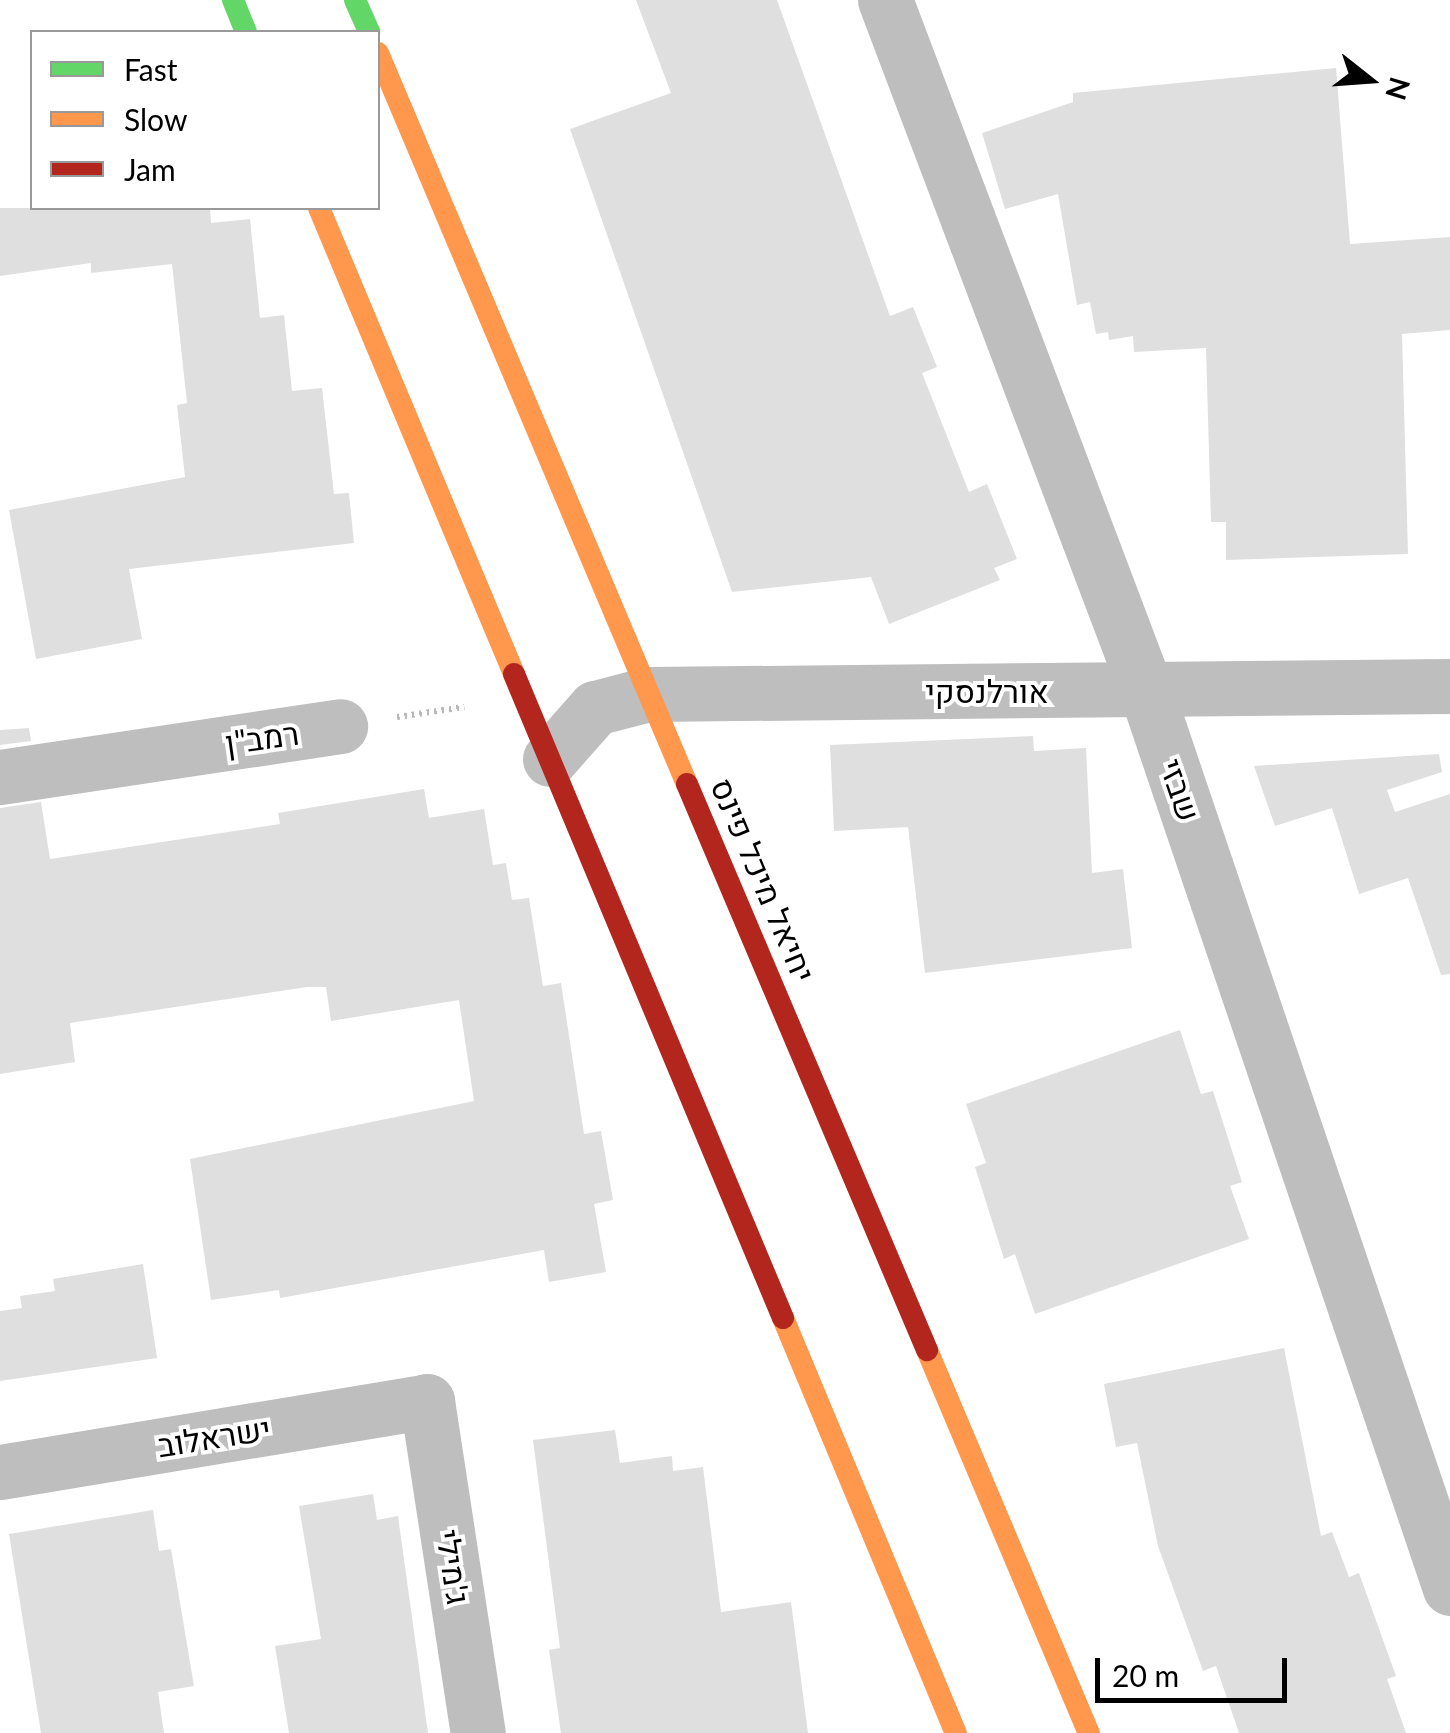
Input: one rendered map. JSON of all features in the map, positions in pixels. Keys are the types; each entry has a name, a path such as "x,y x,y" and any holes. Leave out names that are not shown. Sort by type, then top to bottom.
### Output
{"main road":[{"path":"233,0 245,30"},
{"path":"355,0 368,30"},
{"name":"יחיאל מיכל פינס","path":"380,58 1089,1733"},
{"path":"321,210 956,1733"}],"street":[{"name":"שבזי","path":"885,0 1146,690 1450,1588"},
{"name":"אורלנסקי","path":"550,759 595,708 649,694 1450,686"},
{"name":"רמב\"ן","path":"0,777 340,726"},
{"name":"ישראלוב","path":"0,1472 427,1402"},
{"name":"ג'מילי","path":"427,1402 478,1733"}],"path":[{"name":"רמב\"ן","path":"340,726 524,698"}],"building":[{"path":"636,0 777,0 890,316 913,307 937,367 922,373 969,492 987,484 1017,559 994,568 1000,580 889,624 871,577 732,592 570,129 671,93"},
{"path":"1336,68 1350,244 1450,237 1450,330 1402,334 1408,554 1226,560 1226,522 1211,522 1206,348 1134,352 1133,336 1109,340 1108,332 1096,334 1090,302 1077,305 1058,194 1005,209 982,133 1073,102 1073,93"},
{"path":"0,208 210,210 211,223 250,219 260,318 284,315 292,391 322,388 334,494 349,493 354,543 129,569 142,639 36,659 9,510 185,477 177,405 187,403 172,264 91,273 91,263 0,276"},
{"path":"29,728 31,741 0,745 0,730"},
{"path":"1033,736 1034,751 1086,748 1092,873 1123,869 1132,948 925,973 908,827 834,831 830,745"},
{"path":"1439,754 1442,772 1387,790 1395,812 1450,794 1450,974 1441,975 1408,878 1359,894 1332,808 1275,826 1254,766"},
{"path":"424,789 429,818 484,809 493,865 506,863 512,900 529,898 543,986 561,983 584,1134 601,1131 613,1200 594,1204 606,1272 549,1282 544,1250 280,1298 279,1290 211,1300 190,1159 474,1101 459,1000 331,1021 326,987 307,987 70,1023 75,1062 0,1074 0,808 41,802 50,859 280,824 278,813"},
{"path":"1180,1030 1201,1094 1213,1091 1242,1182 1230,1186 1249,1239 1035,1314 1015,1254 1004,1259 975,1167 986,1163 966,1104"},
{"path":"143,1264 157,1358 0,1381 0,1311 22,1308 20,1296 55,1291 53,1279"},
{"path":"1284,1348 1321,1536 1332,1532 1349,1577 1359,1573 1396,1676 1387,1679 1406,1733 1239,1733 1216,1666 1203,1671 1158,1546 1137,1443 1116,1447 1104,1384"},
{"path":"615,1430 620,1463 672,1456 673,1471 703,1467 721,1612 791,1602 808,1733 561,1733 549,1650 560,1648 533,1440"},
{"path":"373,1494 377,1520 398,1516 428,1733 289,1733 275,1646 321,1639 299,1506"},
{"path":"153,1510 159,1551 171,1549 194,1686 158,1692 164,1733 41,1733 9,1534"}],"traffic: fast":[{"path":"233,0 245,30"},
{"path":"355,0 368,30"}],"traffic: slow":[{"path":"380,58 687,784"},
{"path":"320,210 514,674"},
{"path":"783,1318 956,1733"},
{"path":"927,1350 1089,1733"}],"traffic: jam":[{"path":"514,674 783,1318"},
{"path":"687,784 927,1350"}]}
